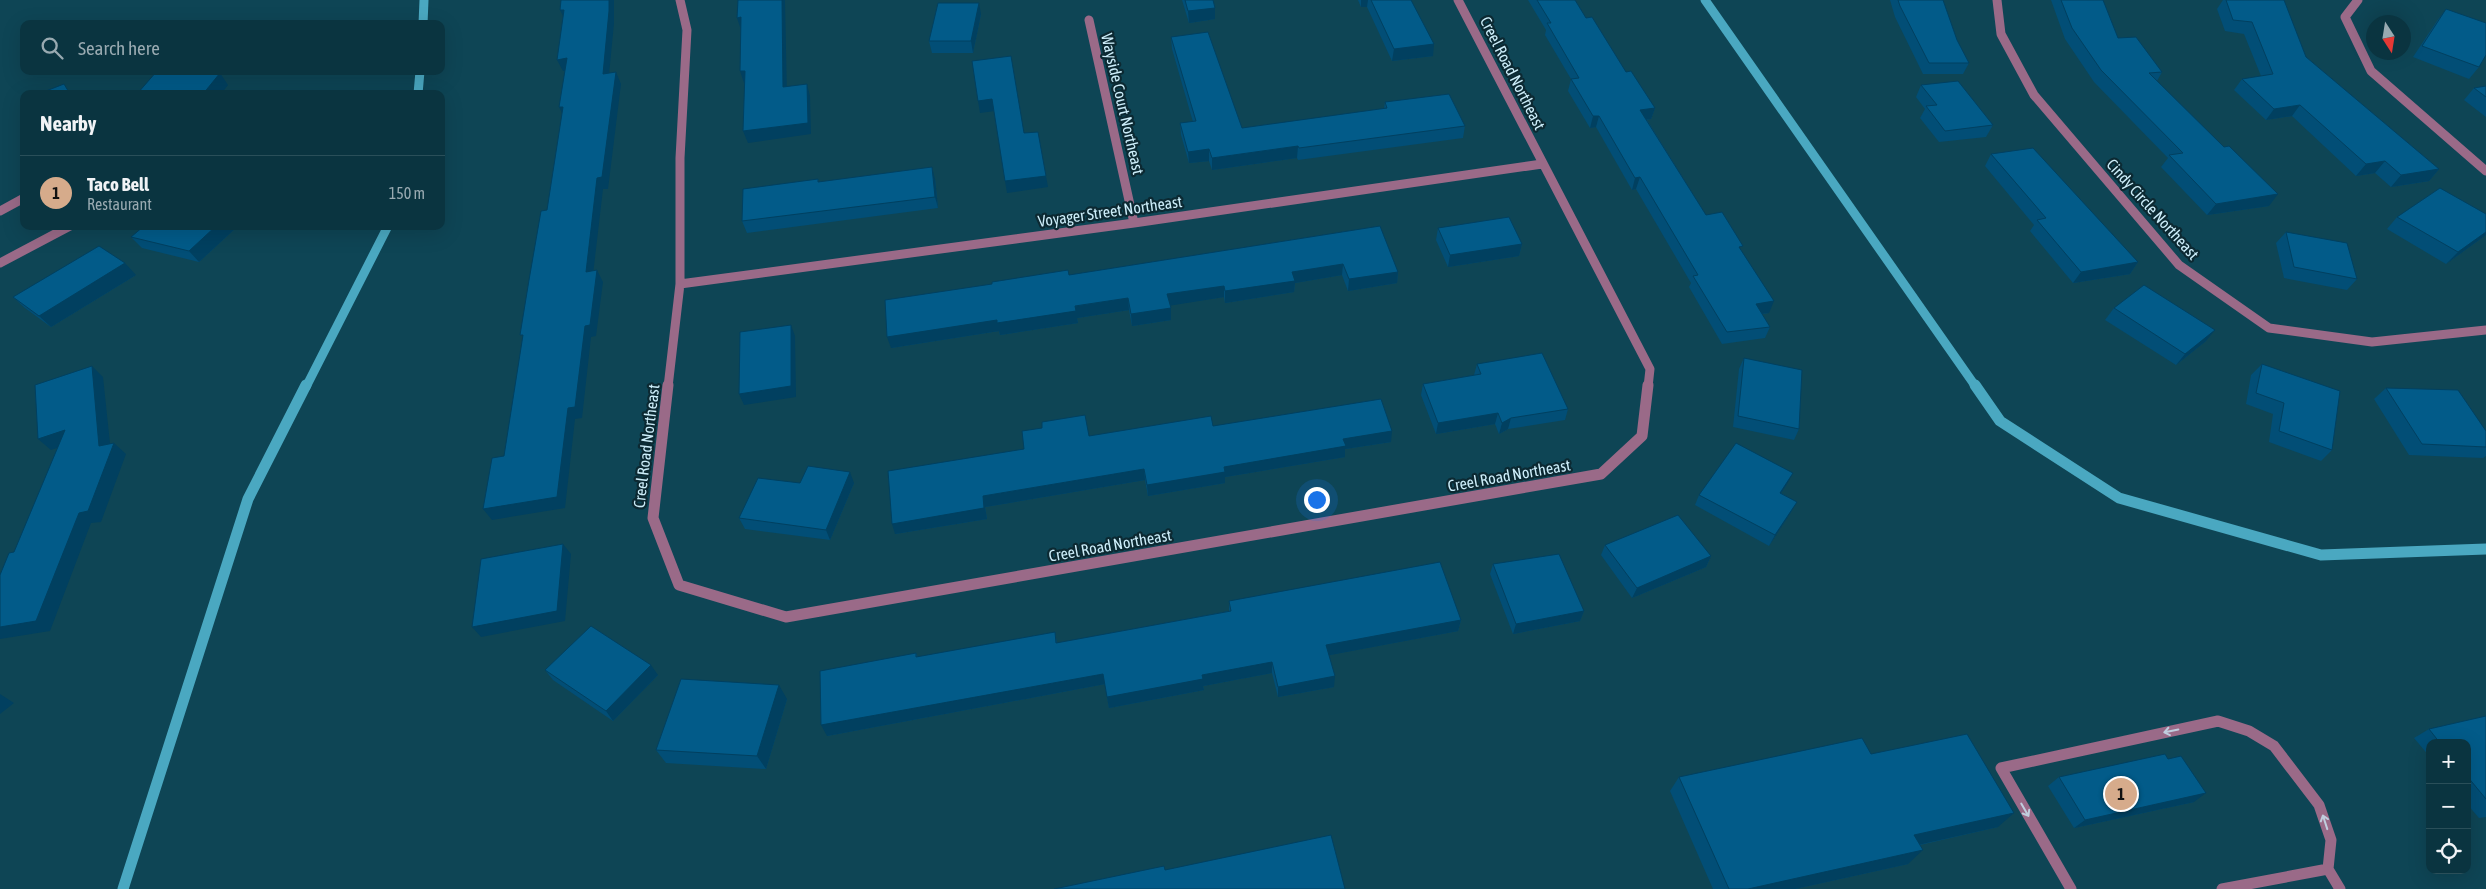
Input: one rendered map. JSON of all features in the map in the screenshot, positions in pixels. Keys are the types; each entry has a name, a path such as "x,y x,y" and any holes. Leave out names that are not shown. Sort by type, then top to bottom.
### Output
{"street":[{"name":"Creel Road Northeast","path":"680,0 687,30 680,158 680,284 653,518 679,585 786,617 1601,474 1642,436 1650,368 1458,0"},
{"name":"Cindy Circle Northeast","path":"1997,0 2001,34 2040,102 2179,265 2269,328 2372,342 2486,330"},
{"path":"2358,0 2345,17 2372,71 2486,171"},
{"name":"Wayside Court Northeast","path":"1089,20 1134,223"},
{"name":"Voyager Street Northeast","path":"680,284 1134,223 1542,164"},
{"path":"0,211 20,200"},
{"path":"0,263 62,230"},
{"path":"2071,889 2001,768 2218,721 2249,731 2274,746 2319,804 2331,840 2328,870 2340,889"},
{"path":"2222,889 2328,870"}],"building":[{"path":"561,0 609,0 603,74 616,72 602,177 597,178 586,272 597,270 590,325 585,326 575,407 568,408 557,497 483,509 492,458 504,456 523,335 520,335 529,280 541,211 547,210 563,107 559,107 567,58 557,60 564,10 560,10"},
{"path":"738,0 782,0 783,87 807,84 808,123 743,131 745,71 740,71 741,17 737,18"},
{"path":"1185,0 1213,0 1215,8 1188,11"},
{"path":"1371,0 1411,0 1434,44 1394,49"},
{"path":"1537,0 1575,0 1586,18 1592,17 1626,72 1631,71 1655,108 1640,110 1706,215 1722,212 1743,246 1739,247 1774,301 1756,304 1770,327 1727,332 1693,276 1698,275 1640,177 1635,178 1599,116 1593,116 1571,79 1579,78 1547,23 1551,23"},
{"path":"1898,0 1943,0 1957,40 1969,63 1929,63"},
{"path":"2061,0 2103,0 2118,38 2136,37 2162,72 2149,73 2224,147 2229,146 2278,194 2216,204 2169,155 2183,153 2101,70 2072,28"},
{"path":"2226,0 2284,0 2306,57 2439,169 2401,175 2385,161 2366,164 2300,105 2274,109 2242,79 2273,74 2252,22 2233,20"},
{"path":"938,3 979,3 971,41 929,41"},
{"path":"2446,9 2486,23 2486,55 2479,67 2422,46"},
{"path":"1208,32 1242,128 1387,108 1385,102 1449,94 1465,126 1212,158 1209,149 1188,152 1180,123 1196,121 1171,37"},
{"path":"1011,56 1024,133 1038,132 1046,176 1005,181 992,99 978,101 972,61"},
{"path":"154,75 218,75 206,90 140,90"},
{"path":"1958,81 1993,125 1945,131 1926,106 1937,105 1921,85"},
{"path":"64,84 68,90 48,90"},
{"path":"2486,86 2486,97 2474,88"},
{"path":"2033,148 2138,262 2081,272 2037,220 2046,218 1991,154"},
{"path":"932,167 935,197 742,221 743,189 818,179 818,182"},
{"path":"2440,188 2486,214 2486,232 2458,252 2397,217"},
{"path":"1509,217 1522,244 1450,255 1438,228"},
{"path":"1380,226 1398,272 1349,279 1343,264 1292,272 1295,281 1225,291 1224,286 1167,294 1171,308 1131,314 1128,298 1075,306 1076,311 997,323 997,320 887,337 885,300 992,284 992,282 1068,270 1069,275"},
{"path":"139,230 212,230 189,251 131,237"},
{"path":"2286,232 2347,243 2357,279 2294,267"},
{"path":"99,246 125,263 39,316 13,297"},
{"path":"2144,285 2215,330 2185,354 2114,308"},
{"path":"791,325 791,386 739,394 740,332"},
{"path":"1542,353 1568,409 1511,418 1502,423 1498,413 1438,423 1423,384 1481,374 1477,364"},
{"path":"1744,358 1802,370 1799,429 1738,416"},
{"path":"2262,364 2340,391 2332,450 2279,431 2284,403 2256,393"},
{"path":"92,366 99,446 114,443 88,511 79,513 36,621 0,627 0,575 9,553 14,552 65,430 38,439 35,385"},
{"path":"2386,388 2458,390 2486,431 2486,447 2422,444"},
{"path":"1381,399 1392,431 1343,439 1346,446 1224,467 1225,472 1147,485 1144,469 983,496 984,508 892,524 888,471 1024,449 1022,431 1042,428 1042,422 1085,415 1089,436 1211,416 1213,426"},
{"path":"1736,443 1793,473 1780,493 1797,502 1775,535 1699,495"},
{"path":"808,466 850,472 826,530 739,518 758,478 800,483"},
{"path":"1678,515 1711,556 1637,588 1605,545"},
{"path":"563,544 557,611 472,627 481,559"},
{"path":"1559,554 1584,611 1516,624 1493,564"},
{"path":"1440,562 1461,620 1326,645 1335,676 1278,687 1272,662 1202,675 1203,679 1107,697 1103,674 821,725 820,671 916,653 916,657 1055,632 1056,643 1231,611 1229,601"},
{"path":"591,626 651,665 606,711 545,670"},
{"path":"681,679 779,685 757,756 656,750"},
{"path":"2486,716 2486,799 2471,781 2471,739 2437,739 2429,729"},
{"path":"1967,734 2014,813 1914,835 1923,850 1748,889 1729,889 1679,777 1862,738 1871,754"},
{"path":"2165,754 2168,759 2181,756 2206,793 2085,820 2059,777"},
{"path":"1331,835 1345,889 1054,889 1164,866 1165,870"}],"waterway":[{"path":"423,20 424,0"},
{"path":"1705,0 1976,387"},
{"path":"418,90 420,75"},
{"path":"306,387 386,230"},
{"path":"123,889 248,499 306,385"},
{"path":"1975,385 2000,421 2119,498 2321,555 2486,549"}],"place":[{"name":"Taco Bell","path":"2121,794"}]}
